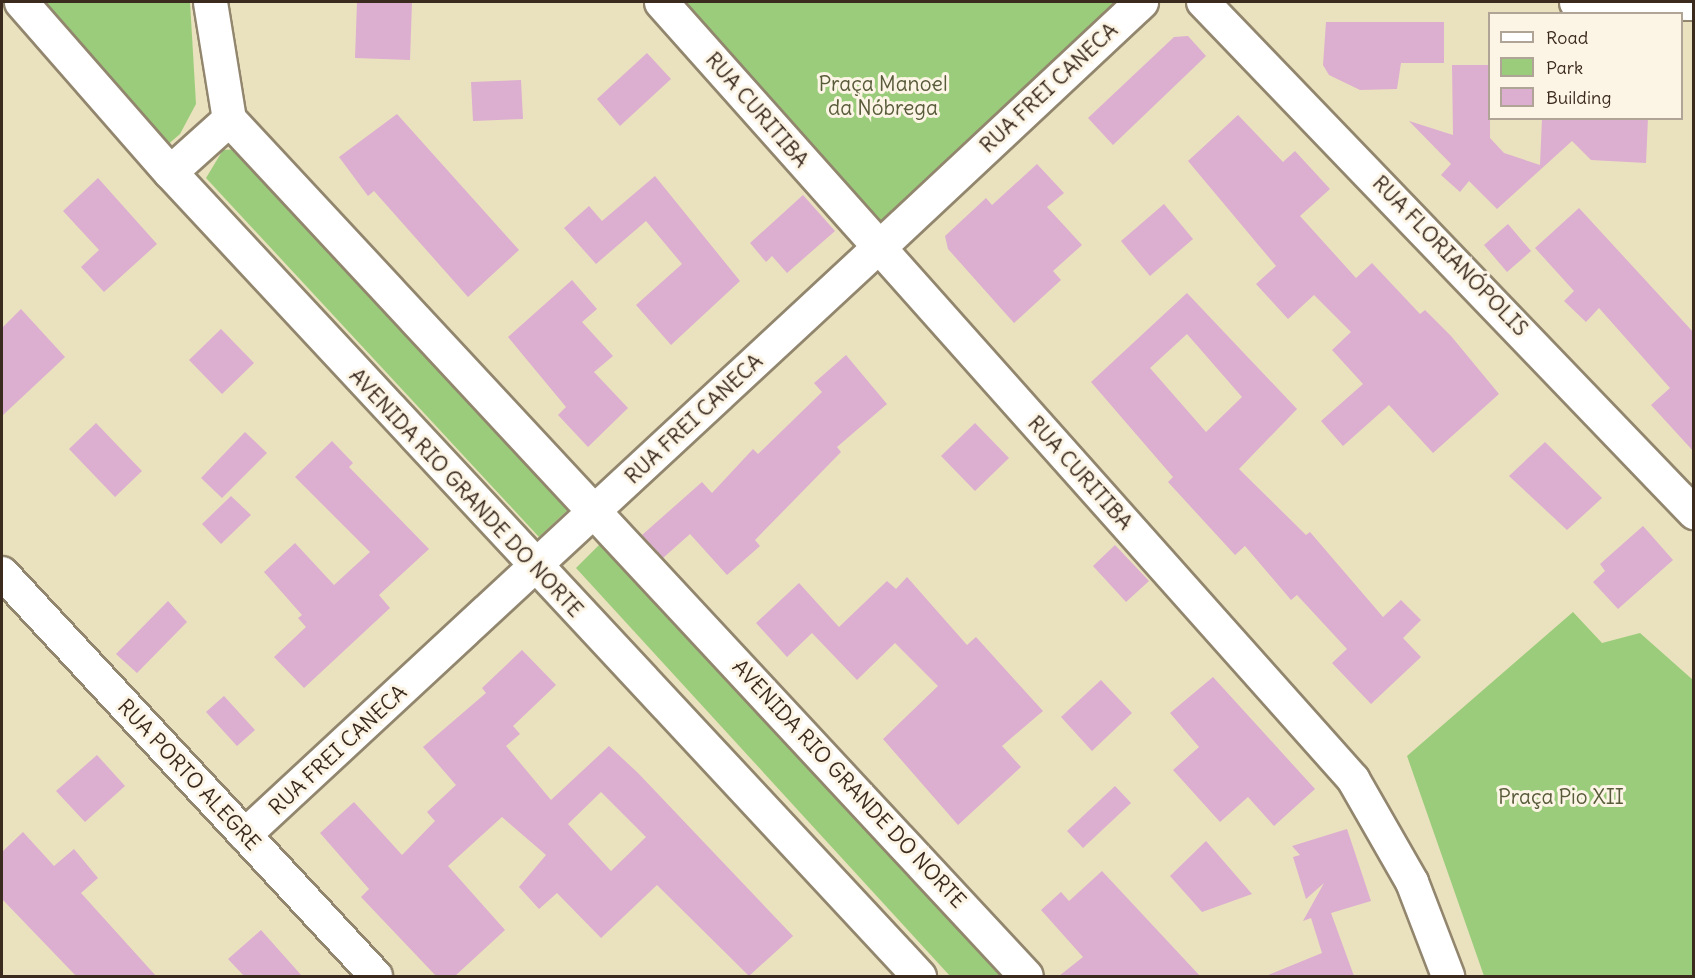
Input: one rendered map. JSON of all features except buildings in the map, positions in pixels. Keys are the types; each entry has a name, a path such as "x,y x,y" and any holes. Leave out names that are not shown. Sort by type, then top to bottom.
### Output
{"main road":[{"name":"AVENIDA RIO GRANDE DO NORTE","path":"21,2 170,172 535,568 919,976"},
{"path":"170,172 229,119 210,2"},
{"name":"RUA CURITIBA","path":"661,2 879,248"},
{"name":"RUA FREI CANECA","path":"879,248 1141,2"},
{"path":"1576,2 1694,3"},
{"name":"AVENIDA RIO GRANDE DO NORTE","path":"229,119 596,509 1026,976"}],"street":[{"name":"RUA FLORIANÓPOLIS","path":"1203,2 1694,513"},
{"name":"RUA FREI CANECA","path":"245,835 879,248"},
{"name":"RUA CURITIBA","path":"879,248 1353,779 1412,882 1448,976"},
{"name":"RUA PORTO ALEGRE","path":"2,573 376,976"}],"green space":[{"path":"34,2 190,2 196,104 180,134 165,147"},
{"name":"Praça Manoel da Nóbrega","path":"673,2 1119,2 878,231"},
{"path":"238,149 573,505 539,537 206,178 223,150"},
{"path":"600,544 1011,976 950,976 576,568"},
{"name":"Praça Pio XII","path":"1573,612 1602,643 1640,633 1693,680 1693,976 1484,976 1407,756"}]}
